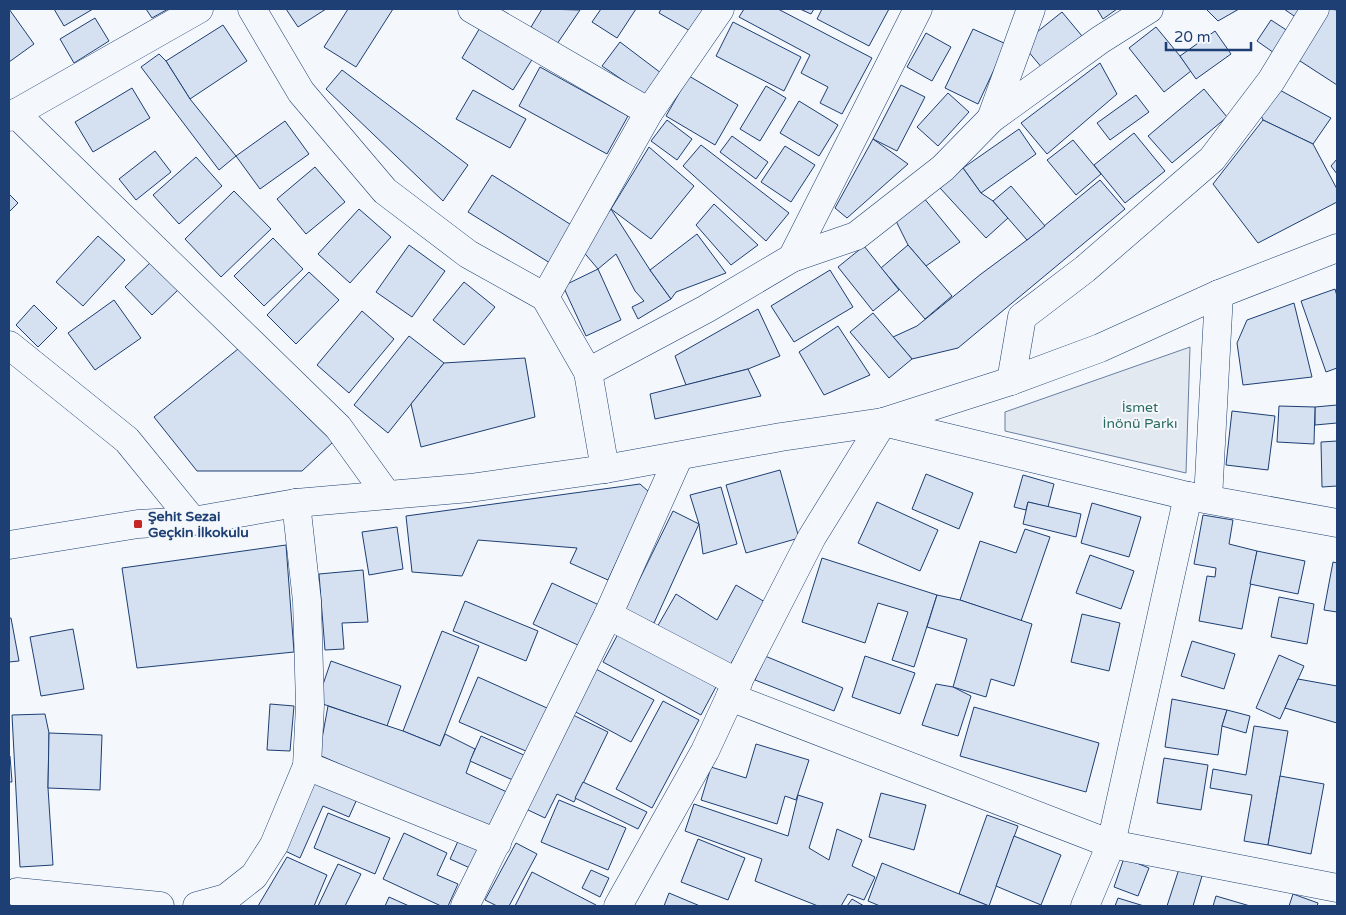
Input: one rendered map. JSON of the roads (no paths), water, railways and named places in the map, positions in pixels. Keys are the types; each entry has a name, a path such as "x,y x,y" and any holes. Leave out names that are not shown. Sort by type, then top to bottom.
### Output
{"street":[{"path":"199,9 12,115 338,427 388,494"},
{"path":"252,9 301,92 385,191 468,254 545,297 588,372 605,469"},
{"path":"472,9 649,112"},
{"path":"545,297 649,112 720,9"},
{"path":"792,258 918,9"},
{"path":"992,119 1031,9"},
{"path":"588,372 706,309 792,258 856,236 943,168 992,119 1100,40 1149,9"},
{"path":"1011,381 1022,317 1086,269 1212,159 1271,80 1315,9"},
{"path":"9,545 138,524 193,521 296,504 388,494 470,488 605,469 781,437 884,422 1011,381 1100,348 1219,294 1337,248"},
{"path":"1085,906 1111,844 1198,498 1219,294"},
{"path":"9,346 127,440 193,521"},
{"path":"884,422 1198,498 1337,523"},
{"path":"618,906 705,751 812,537 884,422"},
{"path":"465,906 608,615 679,456"},
{"path":"197,906 226,898 254,876 274,844 306,766 310,705 307,601 296,504"},
{"path":"608,615 734,690 1111,844 1337,888"},
{"path":"306,766 497,843"},
{"path":"12,896 150,906"}],"place":[{"name":"Şehit Sezai Geçkin İlkokulu","path":"138,524"}],"park label":[{"name":"İsmet İnönü Parkı","path":"1140,416"}]}
